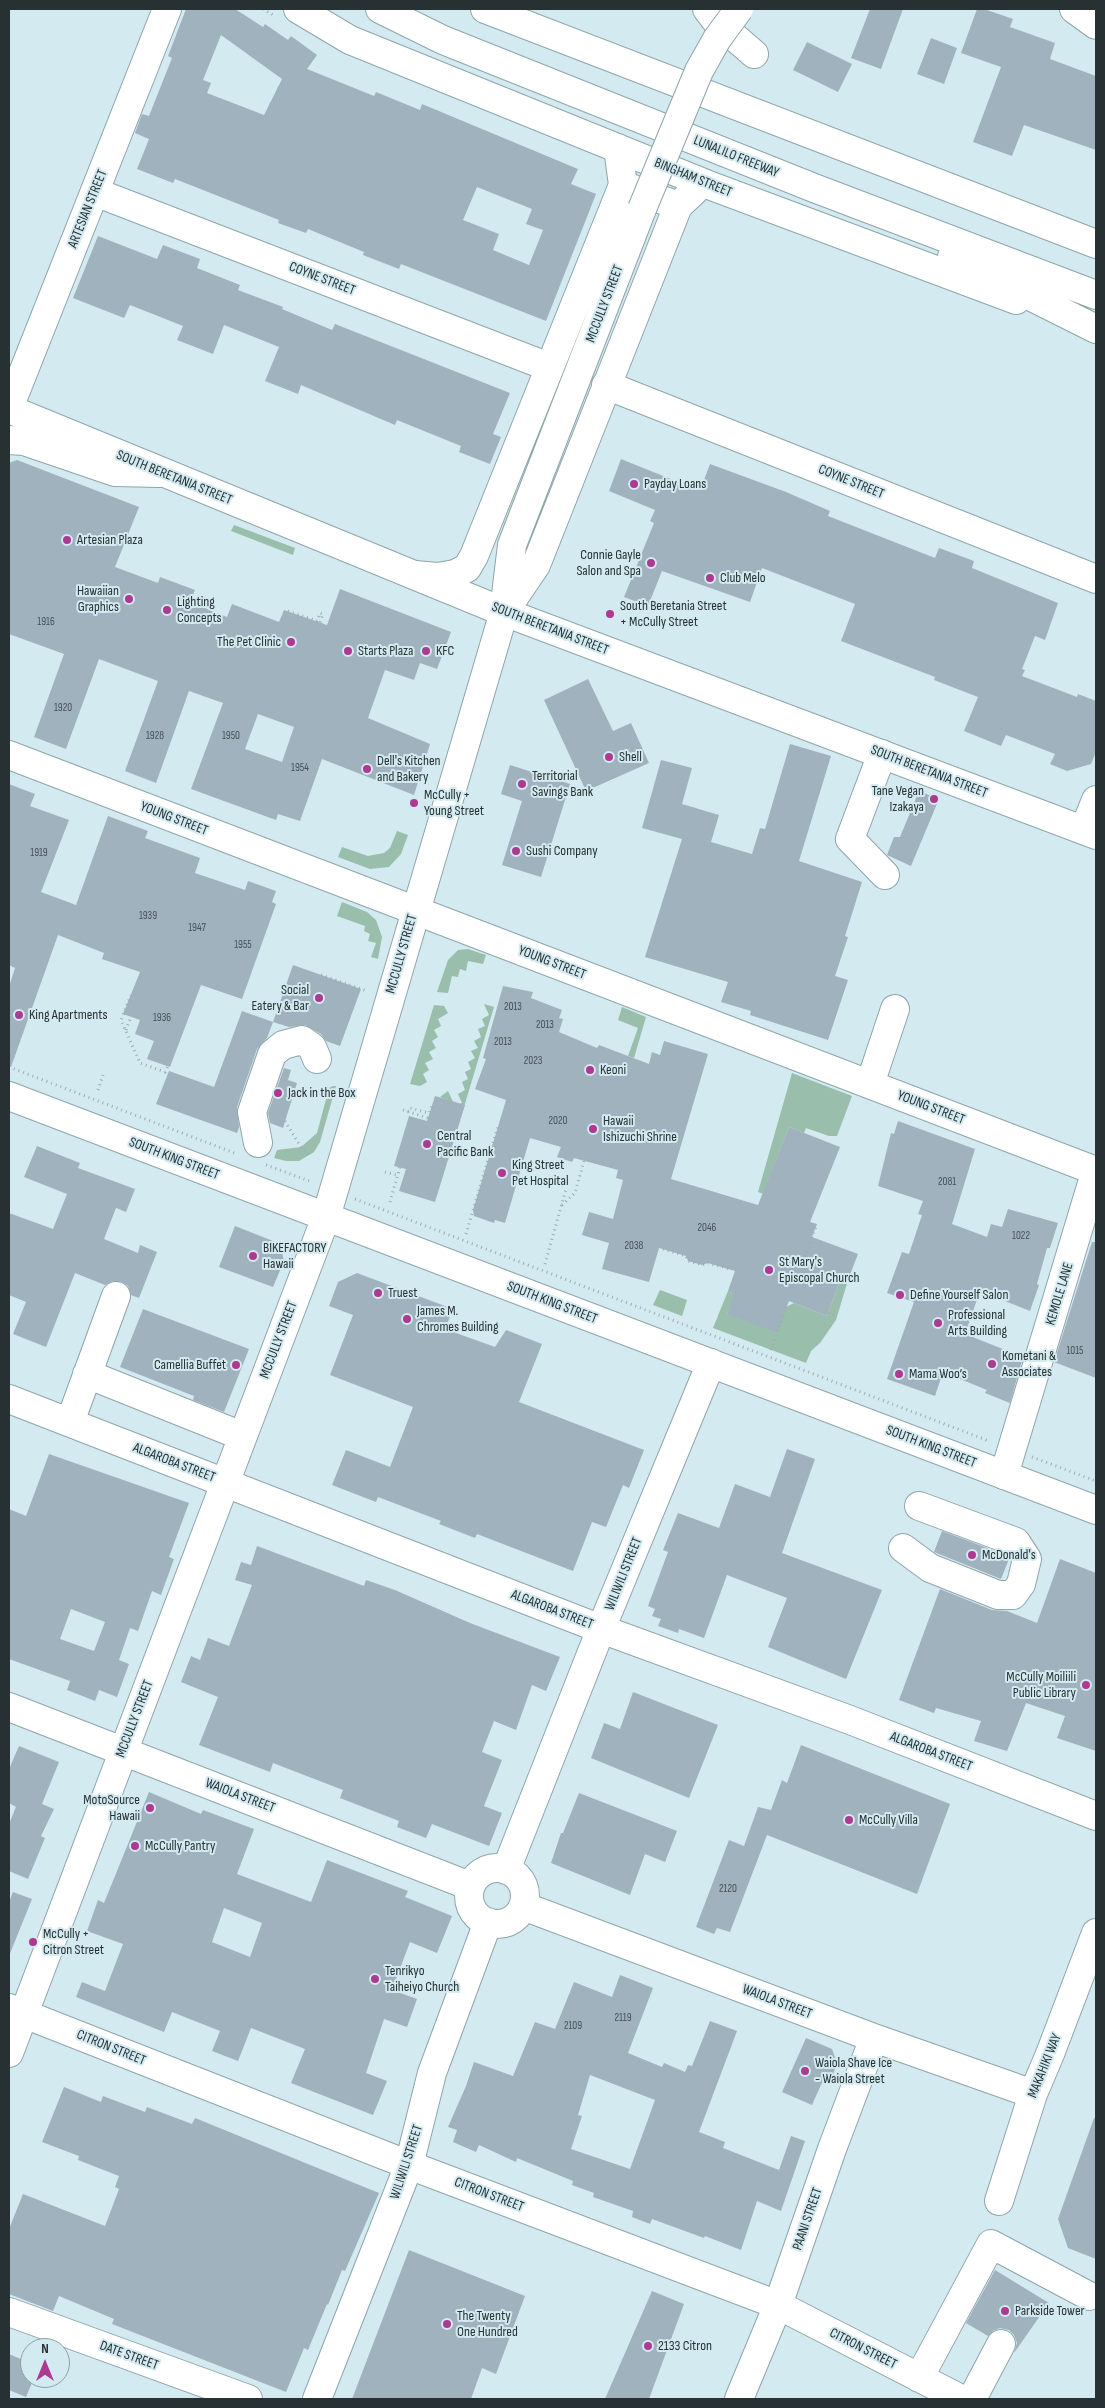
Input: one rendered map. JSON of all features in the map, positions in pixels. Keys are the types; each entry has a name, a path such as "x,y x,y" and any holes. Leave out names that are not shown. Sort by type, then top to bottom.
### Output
{"main road":[{"name":"ARTESIAN STREET","path":"9,409 167,9"},
{"name":"BINGHAM STREET","path":"298,9 350,40 706,184 1096,330"},
{"name":"LUNALILO FREEWAY","path":"380,9 443,40 814,188 1096,295"},
{"path":"485,9 1096,244"},
{"path":"707,9 717,22 754,54"},
{"name":"MCCULLY STREET","path":"9,2053 16,2010 124,1750 326,1217 414,910 504,612 512,545 642,209 699,71 716,38 739,9"},
{"path":"1074,9 1096,25"},
{"name":"MCCULLY STREET","path":"408,573 438,577 456,574 467,568 483,536 623,185 618,148"},
{"name":"MCCULLY STREET","path":"504,612 536,565 678,206 691,192 706,184"},
{"path":"623,185 678,206"},
{"path":"814,188 1096,330"},
{"name":"COYNE STREET","path":"95,192 549,367"},
{"name":"COYNE STREET","path":"606,385 1096,579"},
{"name":"SOUTH BERETANIA STREET","path":"9,409 160,473 504,612 1090,832"},
{"path":"9,440 24,441 115,472 160,473"},
{"path":"506,475 504,490 512,545"},
{"path":"882,754 850,839 885,875"},
{"name":"YOUNG STREET","path":"9,755 1096,1171"},
{"path":"1090,832 1096,800"},
{"path":"870,1084 895,1009"},
{"path":"255,1154 252,1112 272,1054 283,1045 298,1040 310,1044 317,1059"},
{"name":"SOUTH KING STREET","path":"10,1097 1096,1510"},
{"name":"KEMOLE LANE","path":"1004,1475 1096,1171"},
{"path":"70,1422 116,1296"},
{"name":"WILIWILI STREET","path":"506,1870 601,1630 711,1363"},
{"path":"87,1374 242,1436"},
{"name":"ALGAROBA STREET","path":"9,1399 601,1630 850,1720 1096,1816"},
{"path":"903,1548 930,1568 998,1595 1013,1595 1021,1584 1027,1559 1016,1542 919,1506"},
{"name":"WAIOLA STREET","path":"9,1707 124,1750 470,1886"},
{"path":"489,1869 506,1870 520,1880 524,1888 523,1906 512,1919 496,1924 488,1922 480,1918 470,1904 470,1886 481,1872 489,1869"},
{"name":"WAIOLA STREET","path":"523,1906 874,2038 1032,2094"},
{"name":"WILIWILI STREET","path":"317,2399 409,2165 432,2073 488,1922"},
{"name":"MAKAHIKI WAY","path":"998,2201 1032,2094 1050,2054 1096,1934"},
{"name":"CITRON STREET","path":"16,2010 409,2165 778,2305 961,2399"},
{"name":"PAANI STREET","path":"739,2399 778,2305 832,2149 874,2038"},
{"path":"920,2378 991,2244 1089,2296"},
{"name":"DATE STREET","path":"9,2312 248,2399"},
{"path":"972,2399 1001,2344"}],"path":[{"path":"288,611 317,622 320,613 323,614 320,623"},
{"path":"322,975 367,991"},
{"path":"131,995 121,1020 140,1063 165,1072 168,1066"},
{"path":"126,1031 131,1017"},
{"path":"9,1067 255,1154 288,1173"},
{"path":"98,1090 103,1075"},
{"path":"408,1112 410,1108 429,1113 432,1106"},
{"path":"402,1110 428,1118"},
{"path":"285,1122 301,1147 310,1156"},
{"path":"466,1234 498,1126"},
{"path":"561,1206 575,1193 584,1161"},
{"path":"390,1202 400,1168"},
{"path":"385,1172 397,1175"},
{"path":"545,1264 566,1189"},
{"path":"382,1209 996,1443"},
{"path":"801,1266 816,1224"},
{"path":"663,1249 686,1256 688,1261 702,1265 708,1263 730,1269"},
{"path":"805,1255 814,1258"},
{"path":"771,1350 786,1307"},
{"path":"828,1312 837,1316"},
{"path":"1045,1462 1096,1481"}],"green space":[{"path":"234,525 295,548 293,555 231,531"},
{"path":"397,831 408,835 401,854 389,867 370,869 338,857 342,847 368,856 384,853 390,848"},
{"path":"342,902 367,912 376,920 382,937 378,959 371,957 376,943 368,941 370,934 364,931 365,926 337,916"},
{"path":"468,949 486,955 483,964 468,961 466,971 460,969 458,977 452,976 448,993 437,992 448,960 458,950"},
{"path":"484,1004 494,1007 461,1117 443,1112 447,1100 440,1097 448,1091 455,1106 462,1103 458,1094 465,1090 462,1082 468,1079 465,1072 471,1069 468,1062 475,1058 471,1051 478,1048 474,1041 481,1037 478,1029 485,1026 482,1019 489,1015"},
{"path":"434,1005 444,1006 448,1013 438,1019 441,1026 434,1030 438,1037 432,1041 436,1048 429,1052 433,1059 425,1063 429,1070 423,1074 427,1082 420,1086 410,1084"},
{"path":"622,1007 646,1017 634,1058 628,1056 638,1028 618,1020"},
{"path":"792,1073 852,1096 837,1136 829,1136 806,1128 804,1133 789,1127 763,1194 758,1192"},
{"path":"336,1086 320,1142 314,1152 299,1161 286,1161 274,1158 277,1150 301,1147 317,1133 329,1088"},
{"path":"841,1278 848,1280 836,1320 820,1343 811,1351 806,1363 713,1328 728,1291 735,1294 727,1314 786,1307 794,1303 827,1316"},
{"path":"660,1290 687,1300 682,1316 653,1305"}],"building":[{"path":"186,9 235,9 263,27 265,24 288,40 291,36 317,55 307,69 374,96 376,92 420,110 422,104 578,169 571,184 596,194 546,321 401,264 399,269 363,255 364,252 308,229 306,233 278,223 279,220 175,179 173,183 137,169 149,139 135,133 142,114 149,116 172,58 168,56","holes":["221,35 282,79 264,115 207,93 211,83 203,80","477,187 532,209 526,224 543,230 529,265 493,250 499,234 463,220"]},
{"path":"870,9 903,9 881,69 851,58"},
{"path":"977,9 984,9 1013,19 1010,27 1055,43 1050,59 1096,76 1096,150 1024,125 1012,156 973,142 1001,67 961,53"},
{"path":"931,38 957,48 944,84 917,74"},
{"path":"807,42 852,64 838,92 793,70"},
{"path":"98,236 157,259 163,245 200,259 197,268 240,285 238,290 283,307 282,309 332,330 335,324 510,393 493,434 501,437 490,464 459,452 461,446 397,420 395,425 301,385 298,394 265,381 279,347 224,325 213,354 177,340 183,326 130,305 124,318 73,298"},
{"path":"621,459 693,488 695,486 701,488 710,464 786,492 830,511 828,516 935,558 939,548 974,561 972,568 1058,603 1045,640 1035,636 1022,669 1025,670 1022,676 1077,697 1078,694 1096,701 1096,752 1091,764 1067,771 1050,764 1055,754 1006,735 1001,746 964,731 978,697 934,680 935,677 841,641 855,604 762,568 750,602 662,571 648,606 624,597 654,523 650,521 655,510 609,491"},
{"path":"17,460 139,507 115,567 158,583 160,577 195,590 190,602 227,617 232,604 279,622 284,610 327,625 340,589 451,632 437,669 420,663 414,680 385,670 368,718 430,744 414,795 322,759 300,821 278,814 276,820 191,789 223,703 189,691 156,783 125,771 158,681 99,659 66,749 34,737 64,654 9,634 9,463","holes":["258,714 294,727 282,762 245,749"]},
{"path":"588,679 613,731 631,723 649,763 586,791 544,700"},
{"path":"790,744 831,756 799,861 862,882 845,936 848,937 835,976 848,980 828,1040 750,1015 751,1011 721,1002 728,982 645,957 682,839 642,828 661,760 692,768 682,804 719,815 711,842 752,854 760,828 765,829"},
{"path":"510,765 570,784 541,877 502,865 522,801 501,794"},
{"path":"9,784 35,794 30,806 69,820 41,892 76,905 108,816 148,831 145,838 200,858 195,873 245,890 248,881 276,891 272,902 276,904 242,999 201,985 170,1067 147,1059 154,1041 135,1034 140,1020 123,1014 140,972 102,959 104,953 58,935 11,1067 9,1066 9,987 15,968 9,965"},
{"path":"919,791 939,799 911,866 887,855 894,837 900,837"},
{"name":"Social Eatery & Bar","path":"293,965 361,989 340,1046 326,1041 321,1034 305,1025 289,1027 273,1022"},
{"path":"503,986 533,992 531,998 562,1010 559,1018 563,1019 559,1032 597,1048 599,1045 649,1064 652,1052 660,1055 664,1041 708,1054 671,1179 758,1205 789,1127 840,1147 810,1222 817,1224 812,1237 858,1254 848,1280 841,1278 827,1316 789,1301 777,1333 727,1314 734,1294 728,1291 735,1271 708,1263 702,1265 688,1261 686,1256 659,1248 649,1282 602,1269 609,1243 582,1235 589,1212 613,1219 623,1180 616,1178 618,1170 574,1158 572,1162 557,1157 561,1147 530,1138 505,1223 495,1220 494,1223 474,1216 473,1210 506,1100 475,1089 486,1059 483,1058"},
{"path":"242,1011 273,1022 267,1038 257,1049 237,1107 239,1127 237,1133 156,1104 169,1071 214,1087"},
{"path":"284,1068 291,1070 288,1080 297,1083 283,1128 270,1123 268,1113"},
{"name":"Central Pacific Bank","path":"435,1096 465,1105 435,1202 399,1191 406,1169 394,1166 409,1116 427,1121"},
{"path":"898,1121 975,1149 952,1224 987,1237 991,1224 1002,1227 1008,1209 1058,1223 1050,1248 1047,1248 1037,1284 1039,1285 1030,1311 980,1291 965,1334 1023,1357 1010,1403 985,1393 987,1390 943,1372 935,1396 887,1379 914,1302 887,1293 902,1252 909,1254 922,1215 918,1214 923,1201 878,1186 891,1133 894,1134"},
{"path":"37,1146 80,1163 78,1168 135,1189 126,1212 116,1208 104,1239 138,1253 140,1245 157,1252 139,1298 131,1295 128,1286 122,1282 113,1281 105,1285 75,1273 46,1347 13,1334 26,1302 9,1295 9,1213 53,1229 67,1194 24,1177"},
{"name":"BIKEFACTORY Hawaii","path":"235,1226 273,1241 281,1249 284,1261 273,1287 219,1267"},
{"path":"1092,1242 1096,1242 1096,1378 1054,1362"},
{"path":"357,1273 453,1309 445,1329 495,1347 506,1330 542,1344 519,1402 644,1450 629,1488 623,1485 606,1527 592,1522 573,1571 477,1534 475,1538 439,1524 441,1521 378,1497 376,1502 332,1485 346,1450 390,1467 413,1407 330,1375 353,1315 329,1306 338,1282"},
{"path":"143,1309 249,1349 224,1412 193,1400 194,1396 120,1367"},
{"path":"787,1449 815,1459 782,1553 882,1590 846,1679 768,1647 787,1598 727,1575 704,1638 679,1629 678,1633 658,1626 661,1619 652,1616 655,1609 648,1606 668,1552 663,1550 678,1513 719,1528 735,1484 770,1497"},
{"path":"49,1454 189,1503 169,1557 174,1559 161,1595 152,1591 138,1631 130,1628 119,1660 129,1664 117,1697 99,1690 95,1701 67,1690 70,1681 9,1659 9,1509 26,1516","holes":["71,1609 105,1622 94,1651 60,1639"]},
{"name":"McDonald's","path":"942,1531 1006,1555 1009,1559 1001,1579 934,1552"},
{"path":"257,1546 364,1586 366,1580 395,1590 470,1623 560,1657 546,1691 532,1685 516,1730 494,1721 482,1752 502,1760 484,1806 502,1813 489,1846 432,1824 426,1838 397,1827 399,1821 340,1798 343,1790 273,1763 270,1772 199,1745 218,1697 181,1682 191,1656 200,1660 208,1638 229,1646 252,1585 235,1580 241,1562 251,1565"},
{"path":"1060,1559 1096,1573 1096,1751 1057,1738 1065,1716 1026,1703 1007,1751 974,1741 981,1721 936,1708 934,1713 899,1700 940,1589 992,1610 1007,1611 1037,1623"},
{"path":"633,1692 718,1725 689,1798 591,1758 604,1723 620,1729"},
{"name":"McCully Villa","path":"801,1745 950,1804 917,1894 767,1835 730,1932 717,1928 714,1934 696,1927 729,1840 744,1846 758,1807 771,1810 782,1780 787,1783"},
{"path":"19,1746 59,1762 42,1804 54,1809 41,1836 45,1838 28,1879 9,1871 9,1824 16,1807 9,1803 9,1769"},
{"path":"149,1792 201,1814 203,1810 254,1829 237,1874 311,1902 327,1860 408,1891 405,1897 452,1916 437,1953 410,1942 392,1990 417,1999 407,2027 384,2019 366,2073 387,2081 373,2115 291,2083 305,2049 251,2028 238,2061 212,2051 220,2031 172,2012 164,2032 76,1997 82,1982 105,1991 123,1944 87,1931 98,1900 104,1903","holes":["224,1908 262,1923 250,1957 212,1942"]},
{"path":"579,1793 677,1831 665,1862 645,1854 630,1895 551,1863 561,1833 563,1833"},
{"path":"13,1892 32,1899 9,1956 9,1902"},
{"path":"620,1975 653,1988 628,2053 662,2067 664,2063 685,2072 688,2065 692,2066 710,2021 737,2031 699,2132 725,2142 723,2148 779,2170 791,2136 805,2141 781,2211 757,2201 741,2250 652,2219 650,2224 632,2217 633,2211 593,2197 594,2193 572,2185 573,2181 517,2158 516,2162 479,2145 476,2152 453,2142 457,2130 448,2127 474,2062 513,2076 535,2022 555,2029 574,1982 612,1997","holes":["590,2075 655,2100 630,2169 571,2149 582,2116 578,2115"]},
{"path":"806,2038 832,2049 837,2063 832,2078 825,2076 812,2105 782,2092"},
{"path":"64,2087 101,2102 103,2096 145,2112 147,2107 192,2124 195,2118 379,2193 345,2271 342,2270 308,2350 304,2348 286,2392 112,2324 114,2319 59,2296 53,2311 9,2294 9,2229 23,2194 105,2226 119,2189 115,2187 119,2176 78,2160 79,2156 42,2142"},
{"path":"1094,2118 1096,2118 1096,2259 1068,2248 1058,2219"},
{"name":"The Twenty One Hundred","path":"409,2250 525,2296 496,2374 482,2368 471,2399 352,2399"},
{"name":"Parkside Tower","path":"995,2270 1049,2303 1014,2353 1017,2343 1014,2335 1009,2330 1000,2328 988,2336 966,2323"},
{"name":"2133 Citron","path":"652,2291 684,2304 649,2399 605,2399"},
{"path":"9,2354 20,2359 20,2388 30,2388 26,2397 9,2390"}],"place":[{"name":"Payday Loans","path":"634,484"},
{"name":"Artesian Plaza","path":"67,540"},
{"name":"Connie Gayle Salon and Spa","path":"651,563"},
{"name":"Club Melo","path":"710,578"},
{"name":"Hawaiian Graphics","path":"129,599"},
{"name":"Lighting Concepts","path":"167,610"},
{"name":"South Beretania Street + McCully Street","path":"610,614"},
{"name":"The Pet Clinic","path":"291,642"},
{"name":"Starts Plaza","path":"348,651"},
{"name":"KFC","path":"426,651"},
{"name":"Shell","path":"609,757"},
{"name":"Dell's Kitchen and Bakery","path":"367,769"},
{"name":"Territorial Savings Bank","path":"522,784"},
{"name":"Tane Vegan Izakaya","path":"934,799"},
{"name":"McCully + Young Street","path":"414,803"},
{"name":"Sushi Company","path":"516,851"},
{"name":"Social Eatery & Bar","path":"319,998"},
{"name":"King Apartments","path":"19,1015"},
{"name":"Keoni","path":"590,1070"},
{"name":"Jack in the Box","path":"278,1093"},
{"name":"Hawaii Ishizuchi Shrine","path":"593,1129"},
{"name":"Central Pacific Bank","path":"427,1144"},
{"name":"King Street Pet Hospital","path":"502,1173"},
{"name":"BIKEFACTORY Hawaii","path":"253,1256"},
{"name":"St Mary's Episcopal Church","path":"769,1270"},
{"name":"Truest","path":"378,1293"},
{"name":"Define Yourself Salon","path":"900,1295"},
{"name":"James M. Chromes Building","path":"407,1319"},
{"name":"Professional Arts Building","path":"938,1323"},
{"name":"Kometani & Associates","path":"992,1364"},
{"name":"Camellia Buffet","path":"236,1365"},
{"name":"Mama Woo’s","path":"899,1374"},
{"name":"McDonald's","path":"972,1555"},
{"name":"McCully Moiliili Public Library","path":"1086,1685"},
{"name":"MotoSource Hawaii","path":"150,1808"},
{"name":"McCully Villa","path":"849,1820"},
{"name":"McCully Pantry","path":"135,1846"},
{"name":"McCully + Citron Street","path":"33,1942"},
{"name":"Tenrikyo Taiheiyo Church","path":"375,1979"},
{"name":"Waiola Shave Ice - Waiola Street","path":"805,2071"},
{"name":"Parkside Tower","path":"1005,2311"},
{"name":"The Twenty One Hundred","path":"447,2324"},
{"name":"2133 Citron","path":"648,2346"}]}
